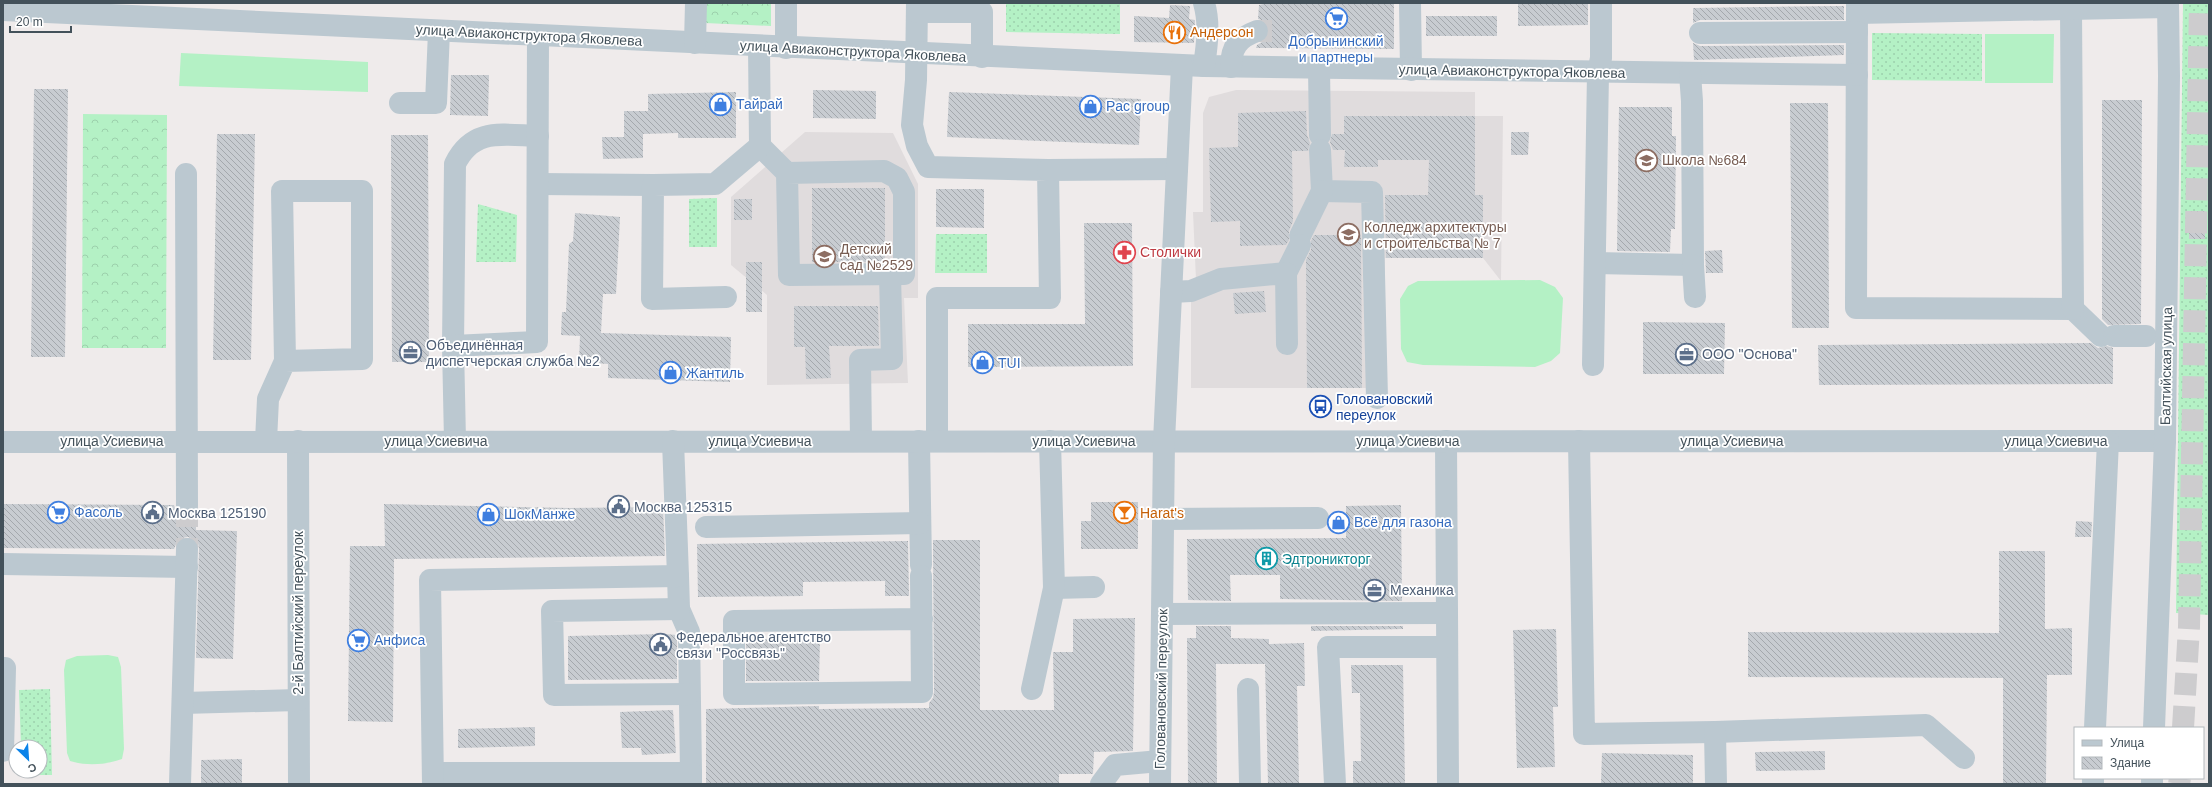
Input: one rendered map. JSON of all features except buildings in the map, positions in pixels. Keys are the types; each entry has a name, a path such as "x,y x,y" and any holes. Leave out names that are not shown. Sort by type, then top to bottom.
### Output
{"street":[{"path":"695,43 696,3"},
{"path":"786,3 786,48"},
{"path":"1204,3 1207,12 1207,44 1204,66"},
{"path":"1410,3 1411,70"},
{"path":"1593,365 1598,73 1601,58 1602,3"},
{"path":"1700,33 1857,16 2048,6 2071,9 2168,5"},
{"name":"Балтийская улица","path":"2154,727 2165,441 2169,76 2168,5"},
{"name":"улица Авиаконструктора Яковлева","path":"3,10 24,7 235,12 439,31 1182,66 1598,73 1857,75"},
{"path":"982,57 982,12 917,8 912,125 916,146 928,167 1048,170 1177,169"},
{"path":"2071,9 2073,309"},
{"path":"1857,16 1856,308 2073,309 2108,336 2146,336"},
{"path":"400,103 436,103 439,31"},
{"path":"1231,67 1231,54 1235,46 1245,35 1257,31"},
{"path":"453,346 537,342 538,36"},
{"path":"759,46 760,146 787,173 789,276 904,274 904,192 897,178 884,171 787,173"},
{"name":"Головановский переулок","path":"1160,784 1164,441 1182,66"},
{"path":"1287,344 1286,273 1322,191 1319,68"},
{"path":"1694,297 1692,101 1696,74"},
{"path":"455,441 453,346 455,164 465,146 486,135 538,136"},
{"path":"538,184 653,186 715,184 760,146"},
{"path":"922,619 734,621 734,694 922,692 922,619 920,523 928,441 937,298 1050,298 1048,170"},
{"path":"186,174 187,505"},
{"path":"653,186 652,299 726,297"},
{"path":"266,441 268,399 285,361 282,191 362,191 362,359 285,361"},
{"path":"1322,191 1372,192 1377,398"},
{"path":"1595,263 1693,265"},
{"path":"1171,292 1191,291 1221,279 1286,273"},
{"path":"861,441 860,360 892,359 890,274"},
{"name":"2-й Балтийский переулок","path":"298,441 299,784"},
{"path":"673,441 678,576 679,609 689,632 691,779 433,779 430,580 678,576"},
{"path":"1032,689 1054,588 1050,441"},
{"path":"1446,441 1448,784"},
{"path":"1579,441 1584,734 1715,732 1926,725 1964,758"},
{"path":"2095,727 2108,441"},
{"name":"улица Усиевича","path":"3,442 2165,441"},
{"path":"1164,519 1318,518"},
{"path":"706,528 920,523"},
{"path":"3,564 187,558 180,784"},
{"path":"1054,588 1094,587"},
{"path":"679,609 552,611 554,695 689,694"},
{"path":"1162,614 1447,613"},
{"path":"1334,784 1328,647 1447,647"},
{"path":"3,668 5,668 3,751"},
{"path":"1248,689 1250,784"},
{"path":"183,703 298,700"},
{"path":"1715,732 1716,784"},
{"path":"1100,784 1115,765 1160,761"}],"shaded area":[{"name":"Колледж архитектуры и строительства № 7","path":"1236,90 1475,92 1475,116 1503,116 1501,281 1483,258 1385,258 1385,388 1191,388 1191,291 1196,280 1193,212 1203,212 1203,113 1209,97"},
{"name":"Детский сад №2529","path":"805,132 893,133 918,184 918,298 904,298 908,383 767,385 767,295 731,265 731,197"}],"green space":[{"path":"706,3 771,3 771,26 705,23"},
{"path":"1006,3 1120,3 1120,34 1006,32"},
{"path":"2183,3 2209,3 2209,615 2176,613"},
{"path":"1872,33 1982,34 1982,81 1872,80"},
{"path":"1985,34 2054,34 2053,83 1985,83"},
{"path":"181,53 368,62 368,92 179,86"},
{"path":"83,114 167,115 166,348 82,348"},
{"path":"717,198 717,247 689,247 689,199"},
{"path":"478,204 517,215 516,262 476,262"},
{"path":"936,234 987,234 987,273 935,273"},
{"path":"1540,280 1555,287 1563,298 1560,353 1551,361 1535,367 1423,365 1407,362 1401,349 1400,299 1408,286 1418,281"},
{"path":"108,655 118,657 121,667 124,749 122,759 109,763 96,764 83,764 70,761 67,753 64,670 66,660 77,656"},
{"path":"50,689 52,775 48,775 48,739 21,739 19,690"}],"tunnel":[{"path":"2183,727 2189,627 2200,3"},
{"path":"1257,31 1272,31"},
{"path":"187,505 187,549"},
{"path":"2179,784 2180,779"}],"place":[{"name":"Добрынинский и партнеры","path":"1336,19"},
{"name":"Андерсон","path":"1174,32"},
{"name":"Тайрай","path":"720,104"},
{"name":"Pac group","path":"1091,106"},
{"name":"Школа №684","path":"1647,160"},
{"name":"Колледж архитектуры и строительства № 7","path":"1348,235"},
{"name":"Столички","path":"1125,252"},
{"name":"Детский сад №2529","path":"825,257"},
{"name":"Объединённая диспетчерская служба №2","path":"411,353"},
{"name":"ООО \"Основа\"","path":"1686,354"},
{"name":"TUI","path":"983,363"},
{"name":"Жантиль","path":"670,373"},
{"name":"Головановский переулок","path":"1320,407"},
{"name":"Москва 125315","path":"619,507"},
{"name":"Фасоль","path":"58,512"},
{"name":"Москва 125190","path":"152,513"},
{"name":"Harat's","path":"1124,513"},
{"name":"ШокМанже","path":"488,514"},
{"name":"Всё для газона","path":"1339,522"},
{"name":"Эдтроникторг","path":"1267,559"},
{"name":"Механика","path":"1375,590"},
{"name":"Анфиса","path":"358,640"},
{"name":"Федеральное агентство связи \"Россвязь\"","path":"660,645"}]}
